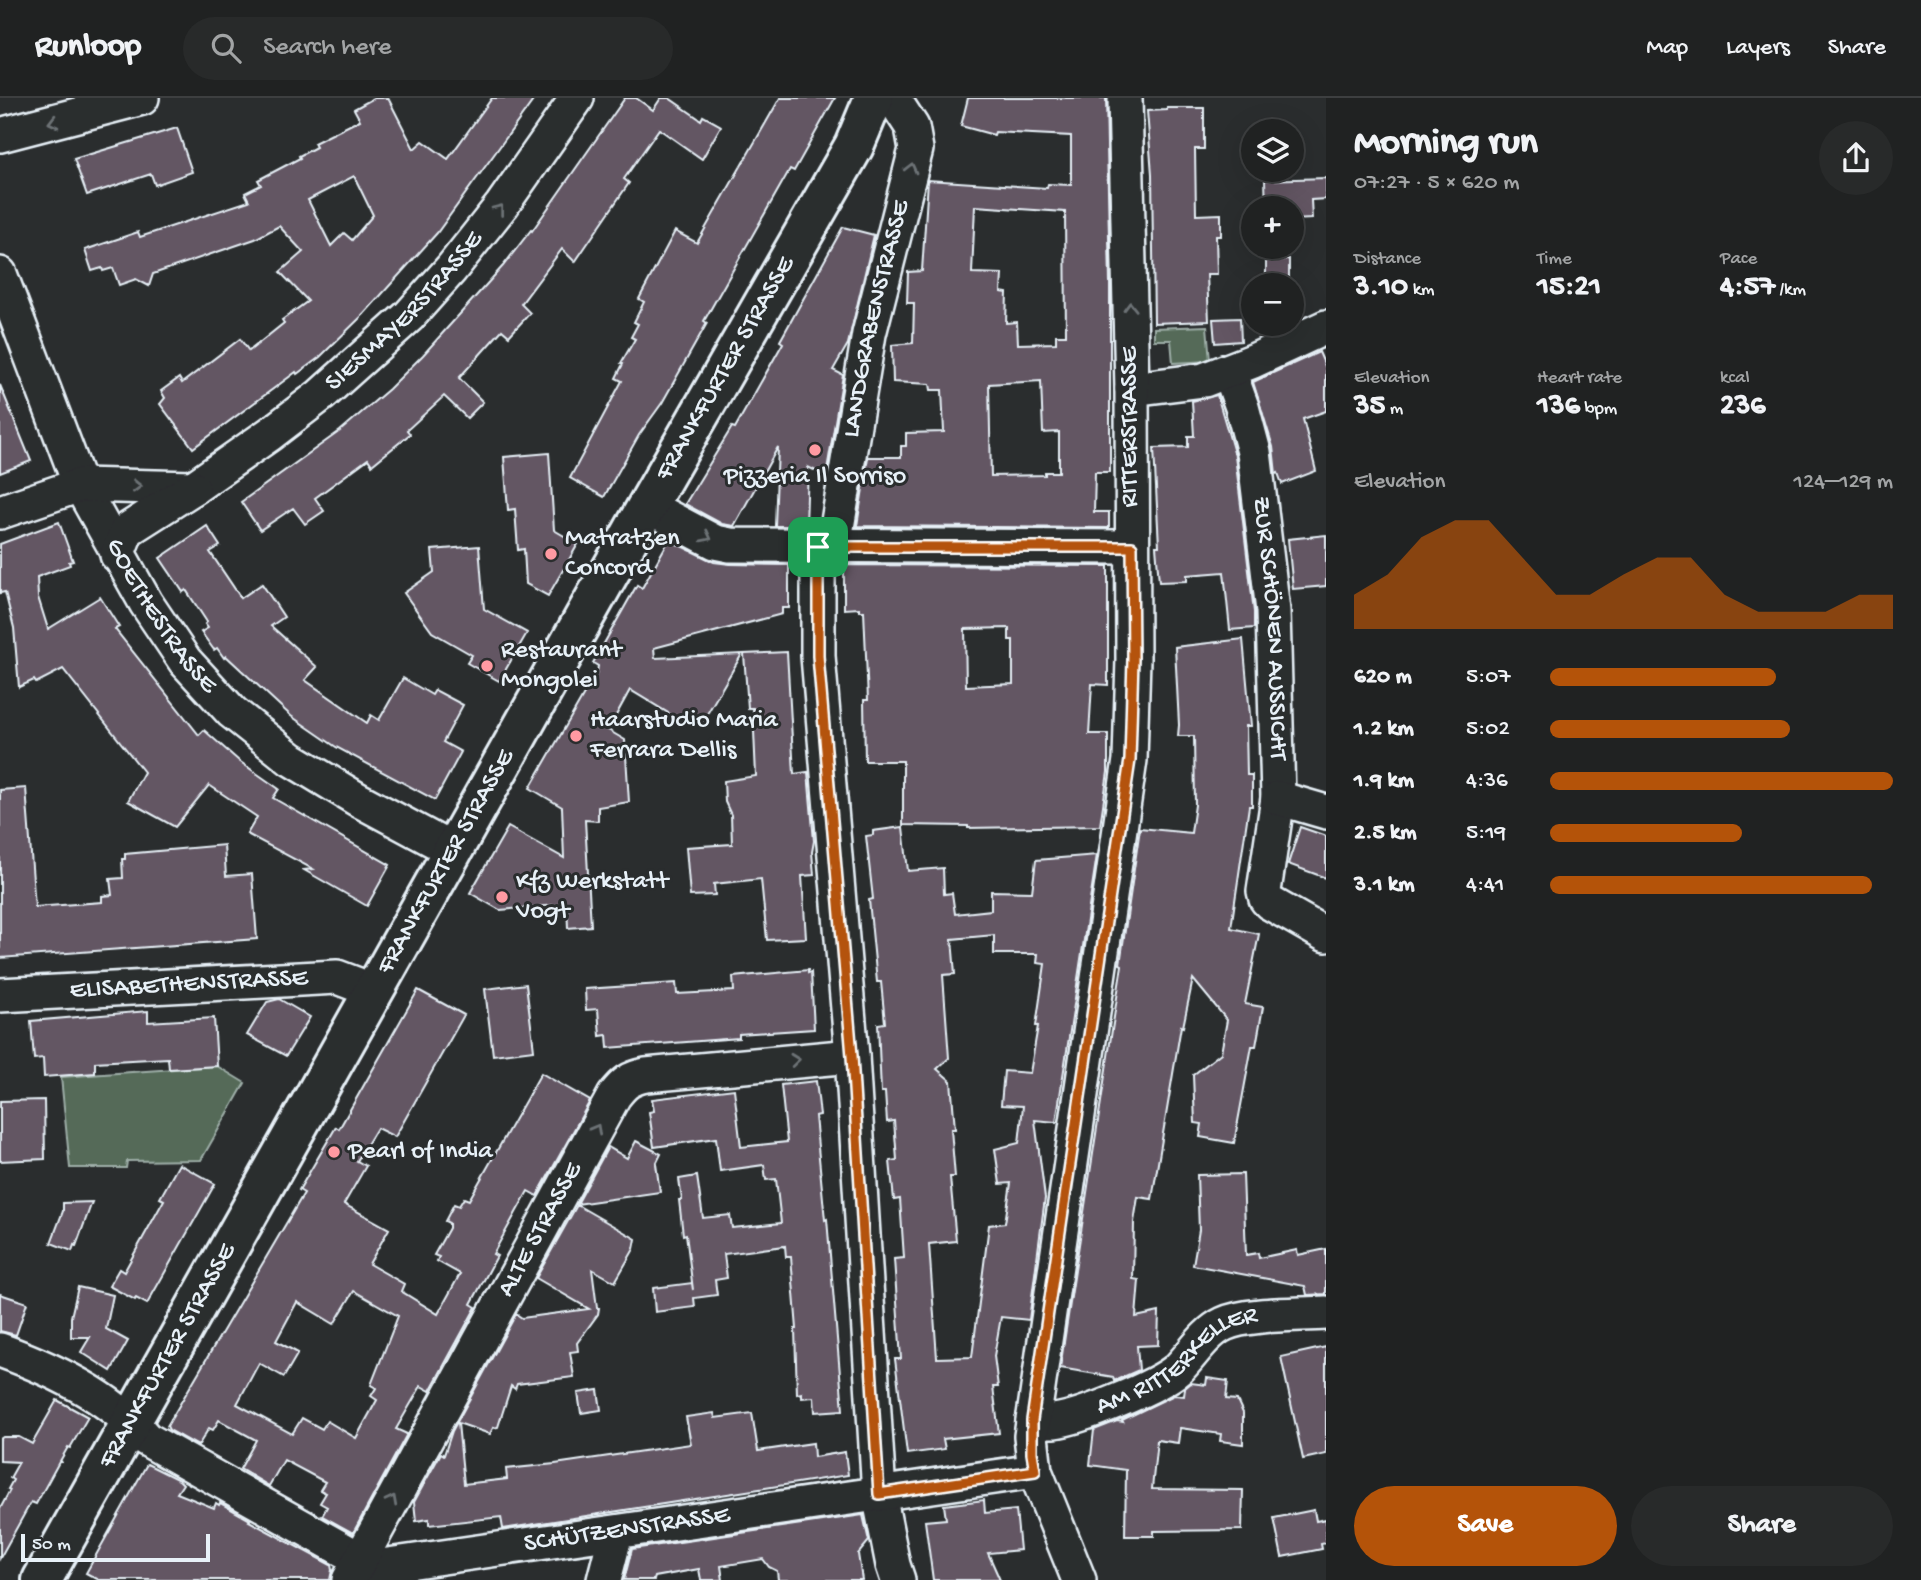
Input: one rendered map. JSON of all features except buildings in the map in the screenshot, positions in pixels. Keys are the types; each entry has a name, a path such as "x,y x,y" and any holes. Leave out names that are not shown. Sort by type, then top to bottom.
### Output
{"main road":[{"name":"FRANKFURTER STRASSE","path":"42,1580 452,850 853,146 874,98"},
{"name":"FRANKFURTER STRASSE","path":"853,146 878,122 893,98"}],"street":[{"path":"0,135 142,98"},
{"name":"SIESMAYERSTRASSE","path":"117,555 127,530 193,488 321,395 409,316 502,205 577,98"},
{"name":"LANDGRABENSTRASSE","path":"893,98 912,127 916,149 869,334 826,546 818,656 852,1056 879,1494 892,1565 898,1580"},
{"name":"RITTERSTRASSE","path":"1079,1580 1035,1471 1032,1420 1130,760 1133,669 1132,390 1125,98"},
{"name":"GOETHESTRASSE","path":"0,274 80,485 117,555 185,661 232,712 302,766 452,850"},
{"path":"1132,390 1204,380 1326,327"},
{"name":"ZUR SCHÖNEN AUSSICHT","path":"1229,371 1254,452 1268,559 1275,663 1278,798 1264,891 1270,903 1326,935"},
{"path":"0,512 80,485 193,488"},
{"path":"647,506 722,544 1132,547"},
{"path":"1278,798 1326,812"},
{"name":"ELISABETHENSTRASSE","path":"0,995 337,976 374,991"},
{"name":"ALTE STRASSE","path":"355,1570 614,1096 625,1082 646,1075 852,1056"},
{"name":"AM RITTERKELLER","path":"1032,1420 1053,1421 1076,1416 1157,1383 1178,1368 1211,1334 1225,1324 1240,1319 1326,1313"},
{"name":"SCHÜTZENSTRASSE","path":"0,1350 60,1376 131,1421 146,1439 355,1570 1035,1471"},
{"path":"604,1580 616,1533"}],"green space":[{"path":"1207,326 1210,361 1173,363 1171,340 1154,340 1154,328"},
{"path":"217,1066 245,1083 201,1160 127,1161 126,1168 70,1168 61,1077"}],"place":[{"name":"Pizzeria Il Sorriso","path":"815,450"},
{"name":"Matratzen Concord","path":"551,554"},
{"name":"Restaurant Mongolei","path":"487,666"},
{"name":"Haarstudio Maria Ferrara Dellis","path":"576,736"},
{"name":"Kfz Werkstatt Vogt","path":"502,897"},
{"name":"Pearl of India","path":"334,1152"}],"route":[{"path":"818,547 1132,547 1130,760 1032,1420 1032,1461 1035,1471 1013,1476 879,1494 852,1056 818,656 818,547"}]}
